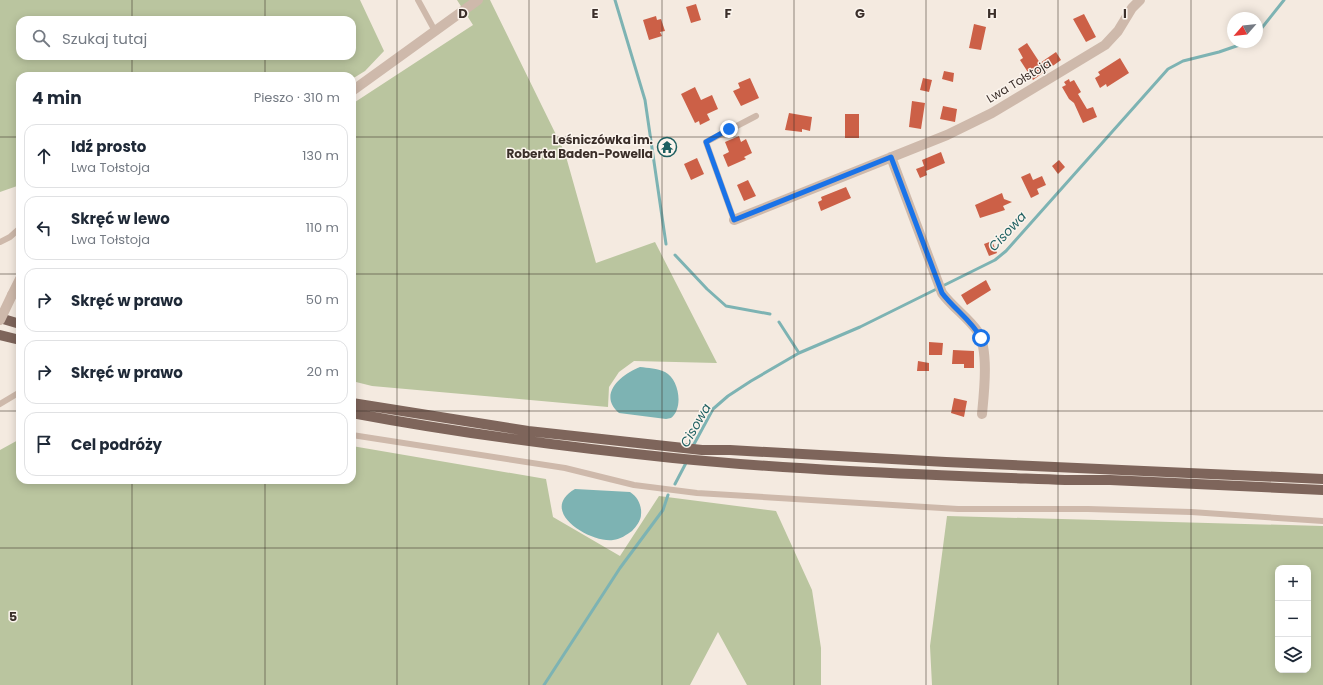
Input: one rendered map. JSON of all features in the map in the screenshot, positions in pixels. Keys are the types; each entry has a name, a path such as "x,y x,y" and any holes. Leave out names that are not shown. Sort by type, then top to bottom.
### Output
{"main road":[{"path":"0,319 16,323"},
{"path":"0,335 16,339"},
{"path":"356,404 528,431 702,450 730,450 1323,479"},
{"path":"356,414 521,440 698,460 857,471 1323,490"}],"street":[{"path":"356,88 478,0"},
{"name":"Lwa Tołstoja","path":"734,220 947,135 992,113 1105,45 1118,31 1132,8 1140,0"},
{"path":"891,157 936,281 950,304 977,331 981,338 985,372 982,414"},
{"path":"0,319 16,287"}],"lane":[{"path":"418,0 435,31"},
{"path":"734,220 706,142 756,116"},
{"path":"0,242 10,237 16,232"},
{"path":"0,404 16,394"},
{"path":"356,436 565,468 634,485 691,493 951,508 1088,509 1184,512 1323,521"}],"green space":[{"path":"0,0 360,0 384,51 365,71 356,77 356,72 16,72 16,186 0,192"},
{"path":"457,0 490,0 565,153 596,263 655,242 717,363 634,361 619,372 609,387 608,407 372,386 356,382 356,101 473,25"},
{"path":"16,441 16,484 356,484 356,447 546,479 553,517 620,556 659,496 776,511 812,590 821,648 821,685 747,685 718,632 690,685 0,685 0,450"},
{"path":"947,516 1323,526 1323,685 932,685 930,646"}],"water":[{"path":"640,367 652,368 665,372 674,381 679,401 678,408 671,418 666,419 619,413 613,406 610,399 614,386 626,374"},
{"path":"575,489 630,492 635,496 640,505 641,517 637,525 632,531 621,538 613,540 603,540 581,531 571,524 564,516 562,507 565,498"}],"building":[{"path":"696,4 701,20 691,23 686,7"},
{"path":"1084,14 1096,37 1086,42 1073,19"},
{"path":"656,16 657,20 661,19 665,31 660,32 662,36 649,40 643,20"},
{"path":"974,24 986,27 981,50 969,48"},
{"path":"1027,43 1040,63 1056,52 1061,60 1033,80 1020,60 1023,58 1018,49"},
{"path":"1120,58 1129,73 1107,87 1106,84 1100,88 1095,78 1100,75 1098,72"},
{"path":"944,71 954,73 953,82 942,79"},
{"path":"750,78 759,98 741,106 733,91 740,88 738,83"},
{"path":"923,78 932,80 929,92 920,90"},
{"path":"1069,79 1070,82 1074,80 1081,92 1078,94 1087,109 1093,107 1097,117 1083,123 1074,103 1069,99 1062,87 1066,85 1064,82"},
{"path":"695,87 701,100 712,95 718,109 707,114 710,120 700,125 699,121 695,123 681,94"},
{"path":"912,101 925,103 921,129 909,127"},
{"path":"943,106 957,109 955,122 940,119"},
{"path":"789,113 812,117 810,131 802,129 802,132 785,130"},
{"path":"845,114 859,114 859,138 845,138"},
{"path":"739,136 741,142 746,139 752,153 744,157 746,159 728,167 723,155 729,152 725,142"},
{"path":"941,152 945,163 926,171 927,175 920,178 916,169 924,166 922,160"},
{"path":"697,158 704,174 691,180 684,164"},
{"path":"1059,160 1065,167 1058,174 1052,166"},
{"path":"1030,173 1033,180 1042,176 1046,185 1037,189 1039,194 1031,198 1021,177"},
{"path":"748,180 756,196 744,201 737,185"},
{"path":"846,187 851,198 821,211 818,202 822,200 821,197"},
{"path":"1002,193 1004,199 1012,202 1003,206 1005,210 980,218 975,205"},
{"path":"992,241 997,253 989,256 984,244"},
{"path":"986,280 991,290 967,305 961,295"},
{"path":"929,342 943,343 942,355 929,355"},
{"path":"953,350 974,351 974,368 964,368 964,364 952,364"},
{"path":"918,361 929,363 929,371 917,371"},
{"path":"954,398 967,401 964,417 951,413"}],"waterway":[{"path":"615,0 645,100 666,244"},
{"name":"Cisowa","path":"1263,26 1284,0"},
{"name":"Cisowa","path":"693,446 713,409 728,396 751,381 799,353 860,327 995,260 1006,251 1168,69 1183,61 1231,48"},
{"path":"675,255 707,289 726,306 770,314"},
{"path":"779,322 799,353"},
{"name":"Cisowa","path":"675,484 687,461"},
{"name":"Cisowa","path":"544,685 620,568 663,510 668,495"}],"place":[{"name":"Leśniczówka im. Roberta Baden-Powella","path":"667,147"}],"route":[{"path":"729,129 706,142 734,220 891,157 936,281 950,304 977,331 981,338"}]}
